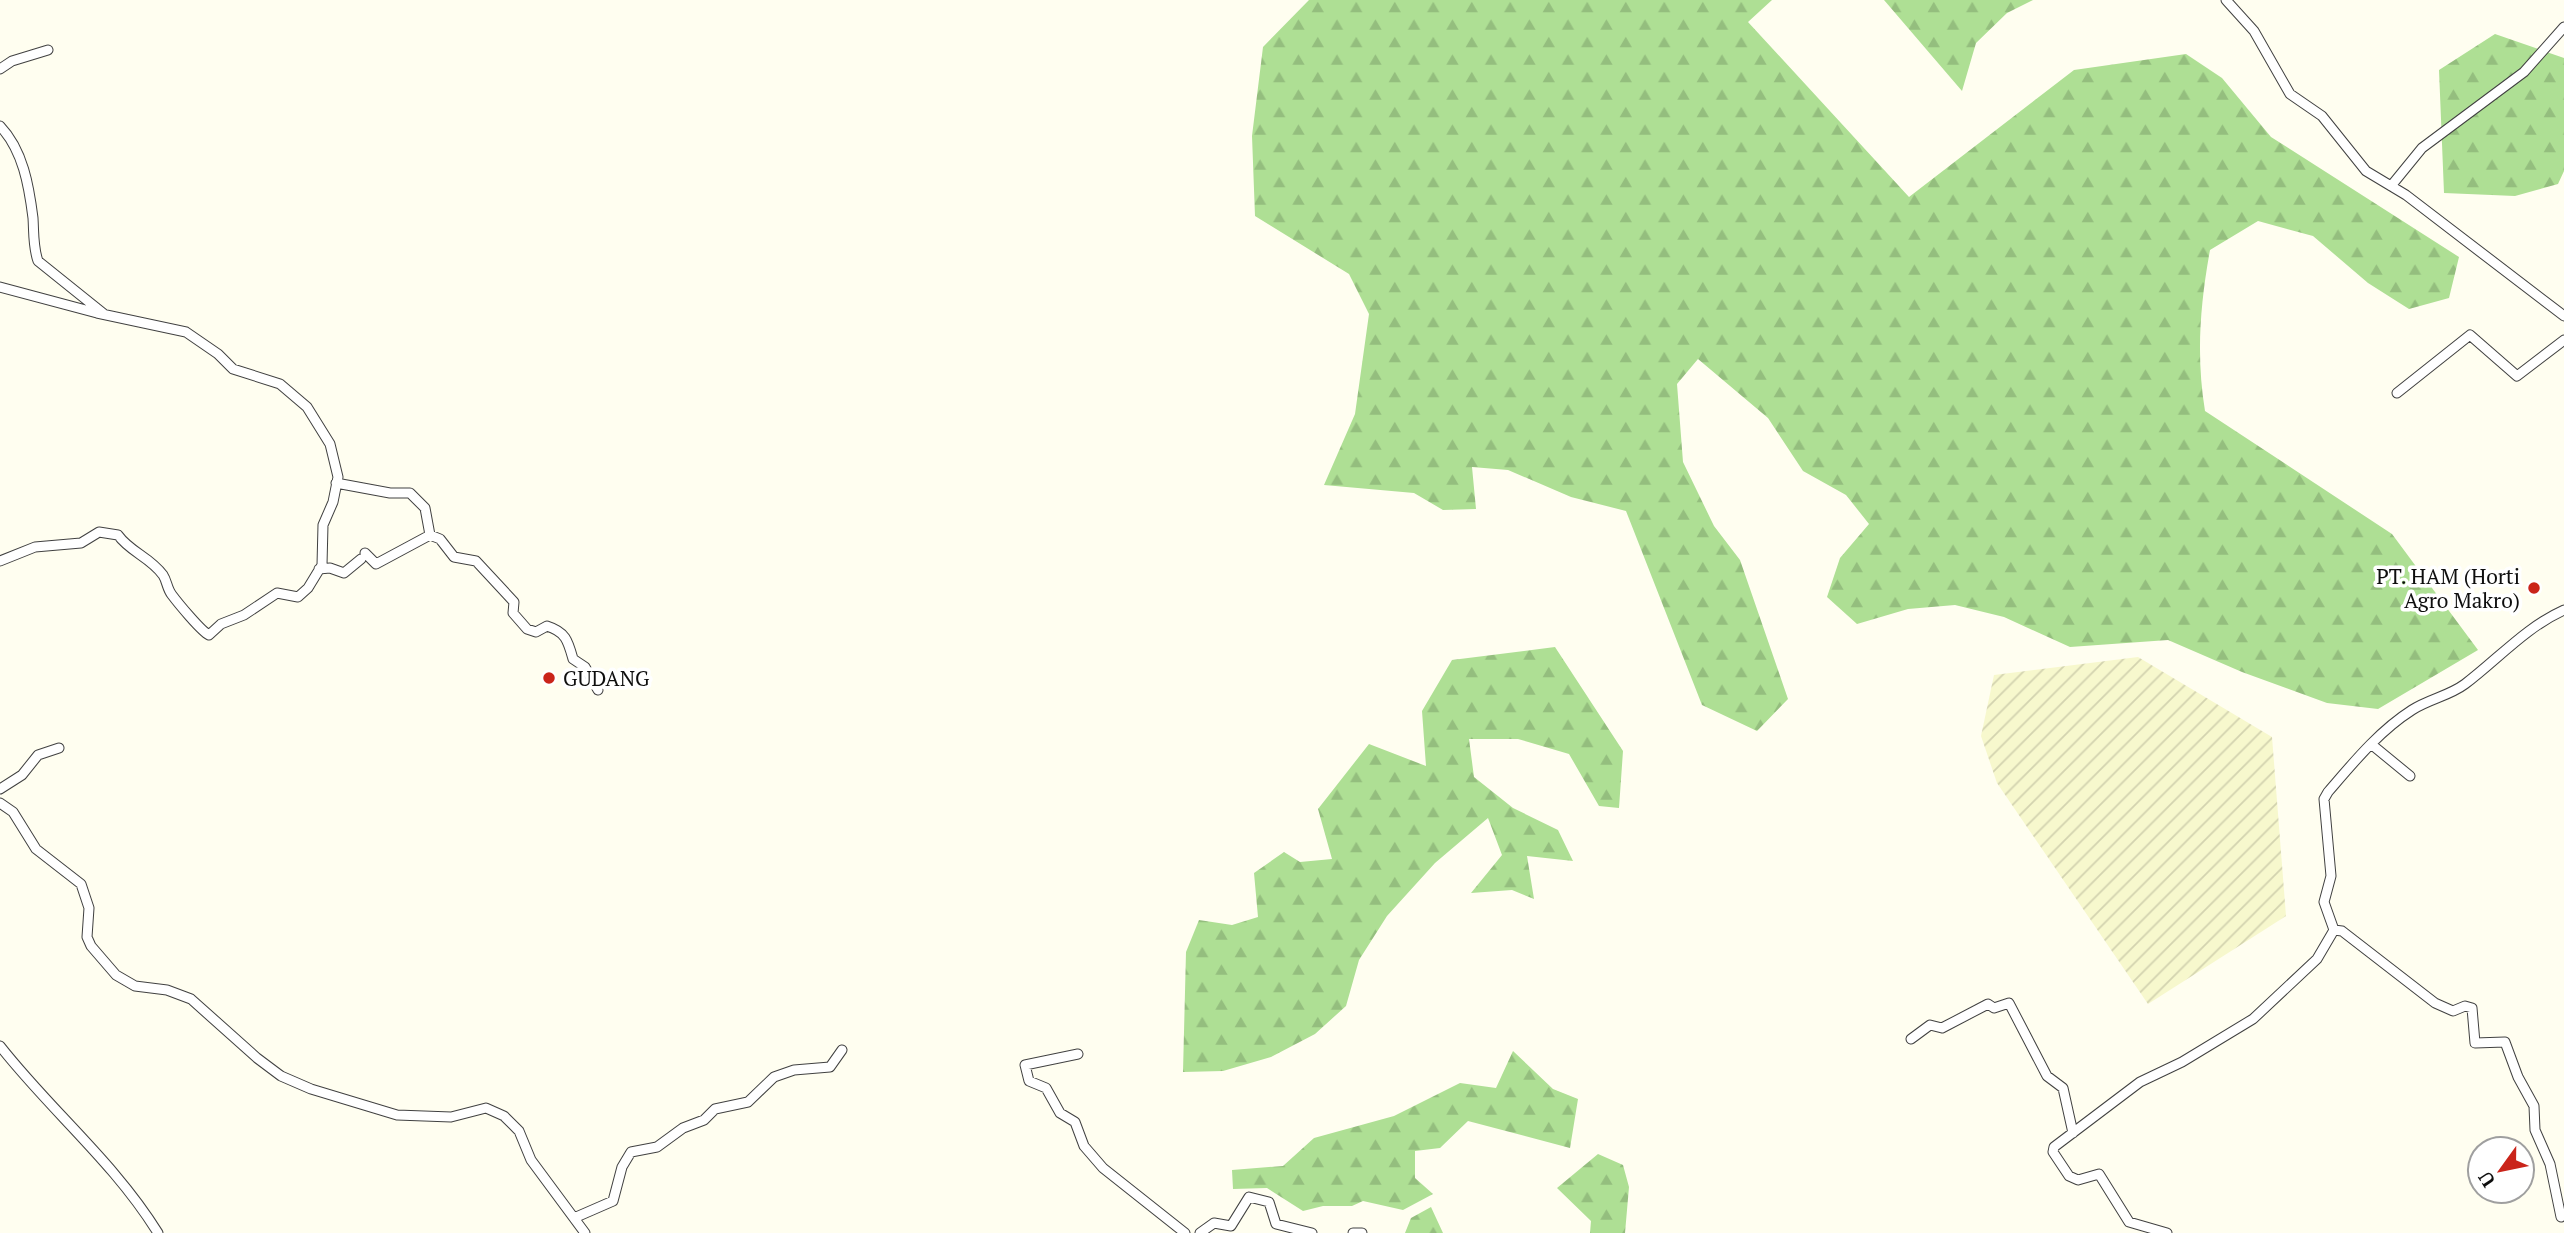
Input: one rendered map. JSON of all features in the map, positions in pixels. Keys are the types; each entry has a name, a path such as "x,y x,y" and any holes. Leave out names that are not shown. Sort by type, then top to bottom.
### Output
{"street":[{"path":"2226,0 2253,31 2290,94 2322,116 2366,171 2391,186 2564,316"},
{"path":"2391,186 2422,148 2530,66 2564,27"},
{"path":"0,69 12,61 48,50"},
{"path":"0,126 13,143 25,172 33,219 34,249 38,261 104,314"},
{"path":"0,287 186,332 209,346 233,369 280,384 307,407 324,433 337,468 333,502 323,525 324,556 308,588 298,597 277,593 244,615 221,624 209,635 202,631 173,596 167,580 151,561 125,546 118,535 99,532 81,543 36,547 0,561"},
{"path":"2397,393 2470,335 2517,376 2564,340"},
{"path":"336,483 390,493 410,493 425,508 430,535"},
{"path":"319,569 330,568 344,573 363,556 376,564 430,535 440,538 454,557 476,561 514,602 513,613 527,629 536,632 547,626 562,633 569,640 573,660 586,667 598,690"},
{"path":"2334,930 2324,902 2331,876 2324,799 2371,744 2411,711 2448,695 2544,619 2564,610"},
{"path":"2371,744 2410,776"},
{"path":"0,789 22,775 29,763 40,753 59,748"},
{"path":"0,803 13,812 36,849 81,884 89,908 87,937 90,946 117,975 135,986 167,990 191,999 257,1058 281,1076 311,1089 397,1115 451,1117 486,1108 504,1116 519,1132 531,1160 585,1233"},
{"path":"2167,1233 2129,1222 2099,1174 2078,1180 2069,1176 2053,1152 2063,1138 2140,1082 2182,1062 2253,1019 2317,959 2334,930"},
{"path":"2334,930 2342,931 2435,1003 2453,1011 2465,1006 2472,1008 2475,1043 2504,1042 2518,1077 2534,1106 2535,1130 2550,1164 2561,1216"},
{"path":"1911,1039 1930,1025 1942,1028 1988,1004 1995,1008 2009,1003 2047,1076 2063,1088 2073,1133"},
{"path":"0,1046 33,1088 103,1157 136,1197 158,1233"},
{"path":"574,1218 613,1201 622,1167 631,1152 657,1147 683,1128 704,1120 715,1109 748,1102 774,1077 794,1070 830,1067 837,1061 842,1050"},
{"path":"1078,1054 1025,1065 1028,1081 1045,1087 1060,1113 1075,1122 1084,1146 1103,1168 1185,1233"},
{"path":"1200,1233 1214,1223 1231,1226 1249,1197 1269,1202 1276,1224 1312,1233"},
{"path":"1353,1233 1362,1233"}],"green space":[{"path":"1309,0 1772,0 1748,22 1909,197 2074,70 2186,54 2222,78 2271,137 2459,257 2449,298 2409,309 2368,283 2313,236 2258,221 2210,250 2200,350 2205,411 2392,534 2478,650 2378,709 2327,703 2242,672 2168,640 2070,647 2004,617 1955,605 1908,609 1857,624 1827,597 1840,558 1869,524 1846,495 1803,471 1768,418 1698,359 1677,384 1683,462 1714,526 1740,560 1788,699 1757,731 1702,705 1626,511 1571,497 1508,470 1472,467 1476,509 1443,510 1414,493 1324,485 1355,414 1369,314 1349,274 1255,216 1252,136 1263,47"},
{"path":"1884,0 2033,0 2007,13 1976,43 1962,91"},
{"path":"2495,34 2564,58 2564,171 2558,184 2515,196 2444,193 2439,70"},
{"path":"1555,647 1623,751 1619,808 1599,806 1569,754 1518,739 1469,739 1474,777 1513,808 1558,830 1573,861 1527,856 1534,899 1512,890 1471,893 1502,855 1488,818 1435,863 1387,916 1359,960 1346,1006 1315,1034 1271,1057 1223,1071 1183,1072 1186,952 1199,920 1232,925 1258,917 1254,873 1284,852 1300,862 1332,859 1318,809 1369,744 1426,766 1422,711 1452,660"},
{"path":"2138,657 2272,737 2286,916 2148,1004 1997,783 1981,736 1994,675"},
{"path":"1513,1051 1553,1089 1578,1099 1570,1148 1468,1121 1440,1148 1415,1151 1415,1178 1433,1194 1403,1210 1363,1201 1352,1206 1323,1206 1303,1211 1267,1188 1233,1189 1232,1170 1283,1166 1314,1138 1394,1116 1460,1083 1496,1088"},
{"path":"1598,1154 1623,1165 1629,1187 1625,1233 1590,1233 1591,1221 1557,1188"},
{"path":"1431,1207 1443,1233 1405,1233 1411,1218"}],"place":[{"name":"PT. HAM (Horti Agro Makro)","path":"2534,588"},
{"name":"GUDANG","path":"549,678"}]}
